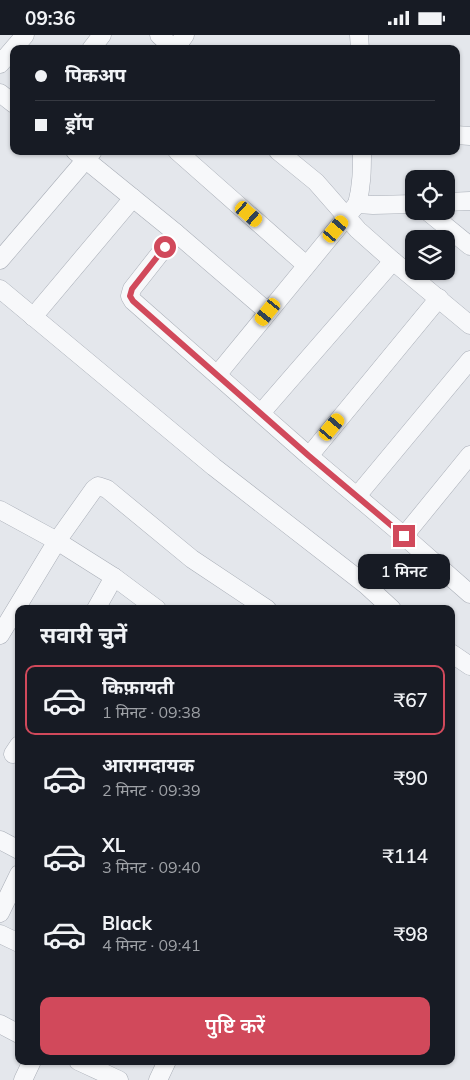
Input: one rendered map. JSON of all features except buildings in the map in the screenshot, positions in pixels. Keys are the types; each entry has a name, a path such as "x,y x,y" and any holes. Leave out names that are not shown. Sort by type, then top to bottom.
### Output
{"street":[{"path":"16,45 25,35"},
{"path":"94,45 102,35"},
{"path":"159,35 170,45"},
{"path":"177,45 185,35"},
{"path":"0,64 10,52"},
{"path":"0,93 10,101"},
{"path":"0,261 84,155"},
{"path":"86,155 133,198 268,312"},
{"path":"182,155 306,265"},
{"path":"283,155 352,210 358,230 470,325"},
{"path":"217,375 352,210 360,193 362,155"},
{"path":"33,317 133,198"},
{"path":"455,202 470,201"},
{"path":"352,210 372,205 405,204"},
{"path":"438,220 470,246"},
{"path":"176,233 132,289 130,296 133,301 470,594"},
{"path":"261,413 393,261"},
{"path":"0,289 214,467 366,585 388,605"},
{"path":"309,456 439,298"},
{"path":"357,496 470,360"},
{"path":"404,536 470,455"},
{"path":"18,605 57,541 94,489 102,487 192,559 261,605"},
{"path":"0,510 57,541 114,577 151,605"},
{"path":"98,605 114,577"},
{"path":"0,635 15,610"},
{"path":"455,656 470,666"},
{"path":"0,840 15,848"},
{"path":"0,913 15,882"},
{"path":"0,934 15,941"},
{"path":"0,1024 15,1032"},
{"path":"23,1080 30,1065"},
{"path":"87,1065 119,1080"},
{"path":"158,1080 165,1065"}],"route":[{"path":"165,247 132,289 130,296 133,301 309,456 404,536"}]}
